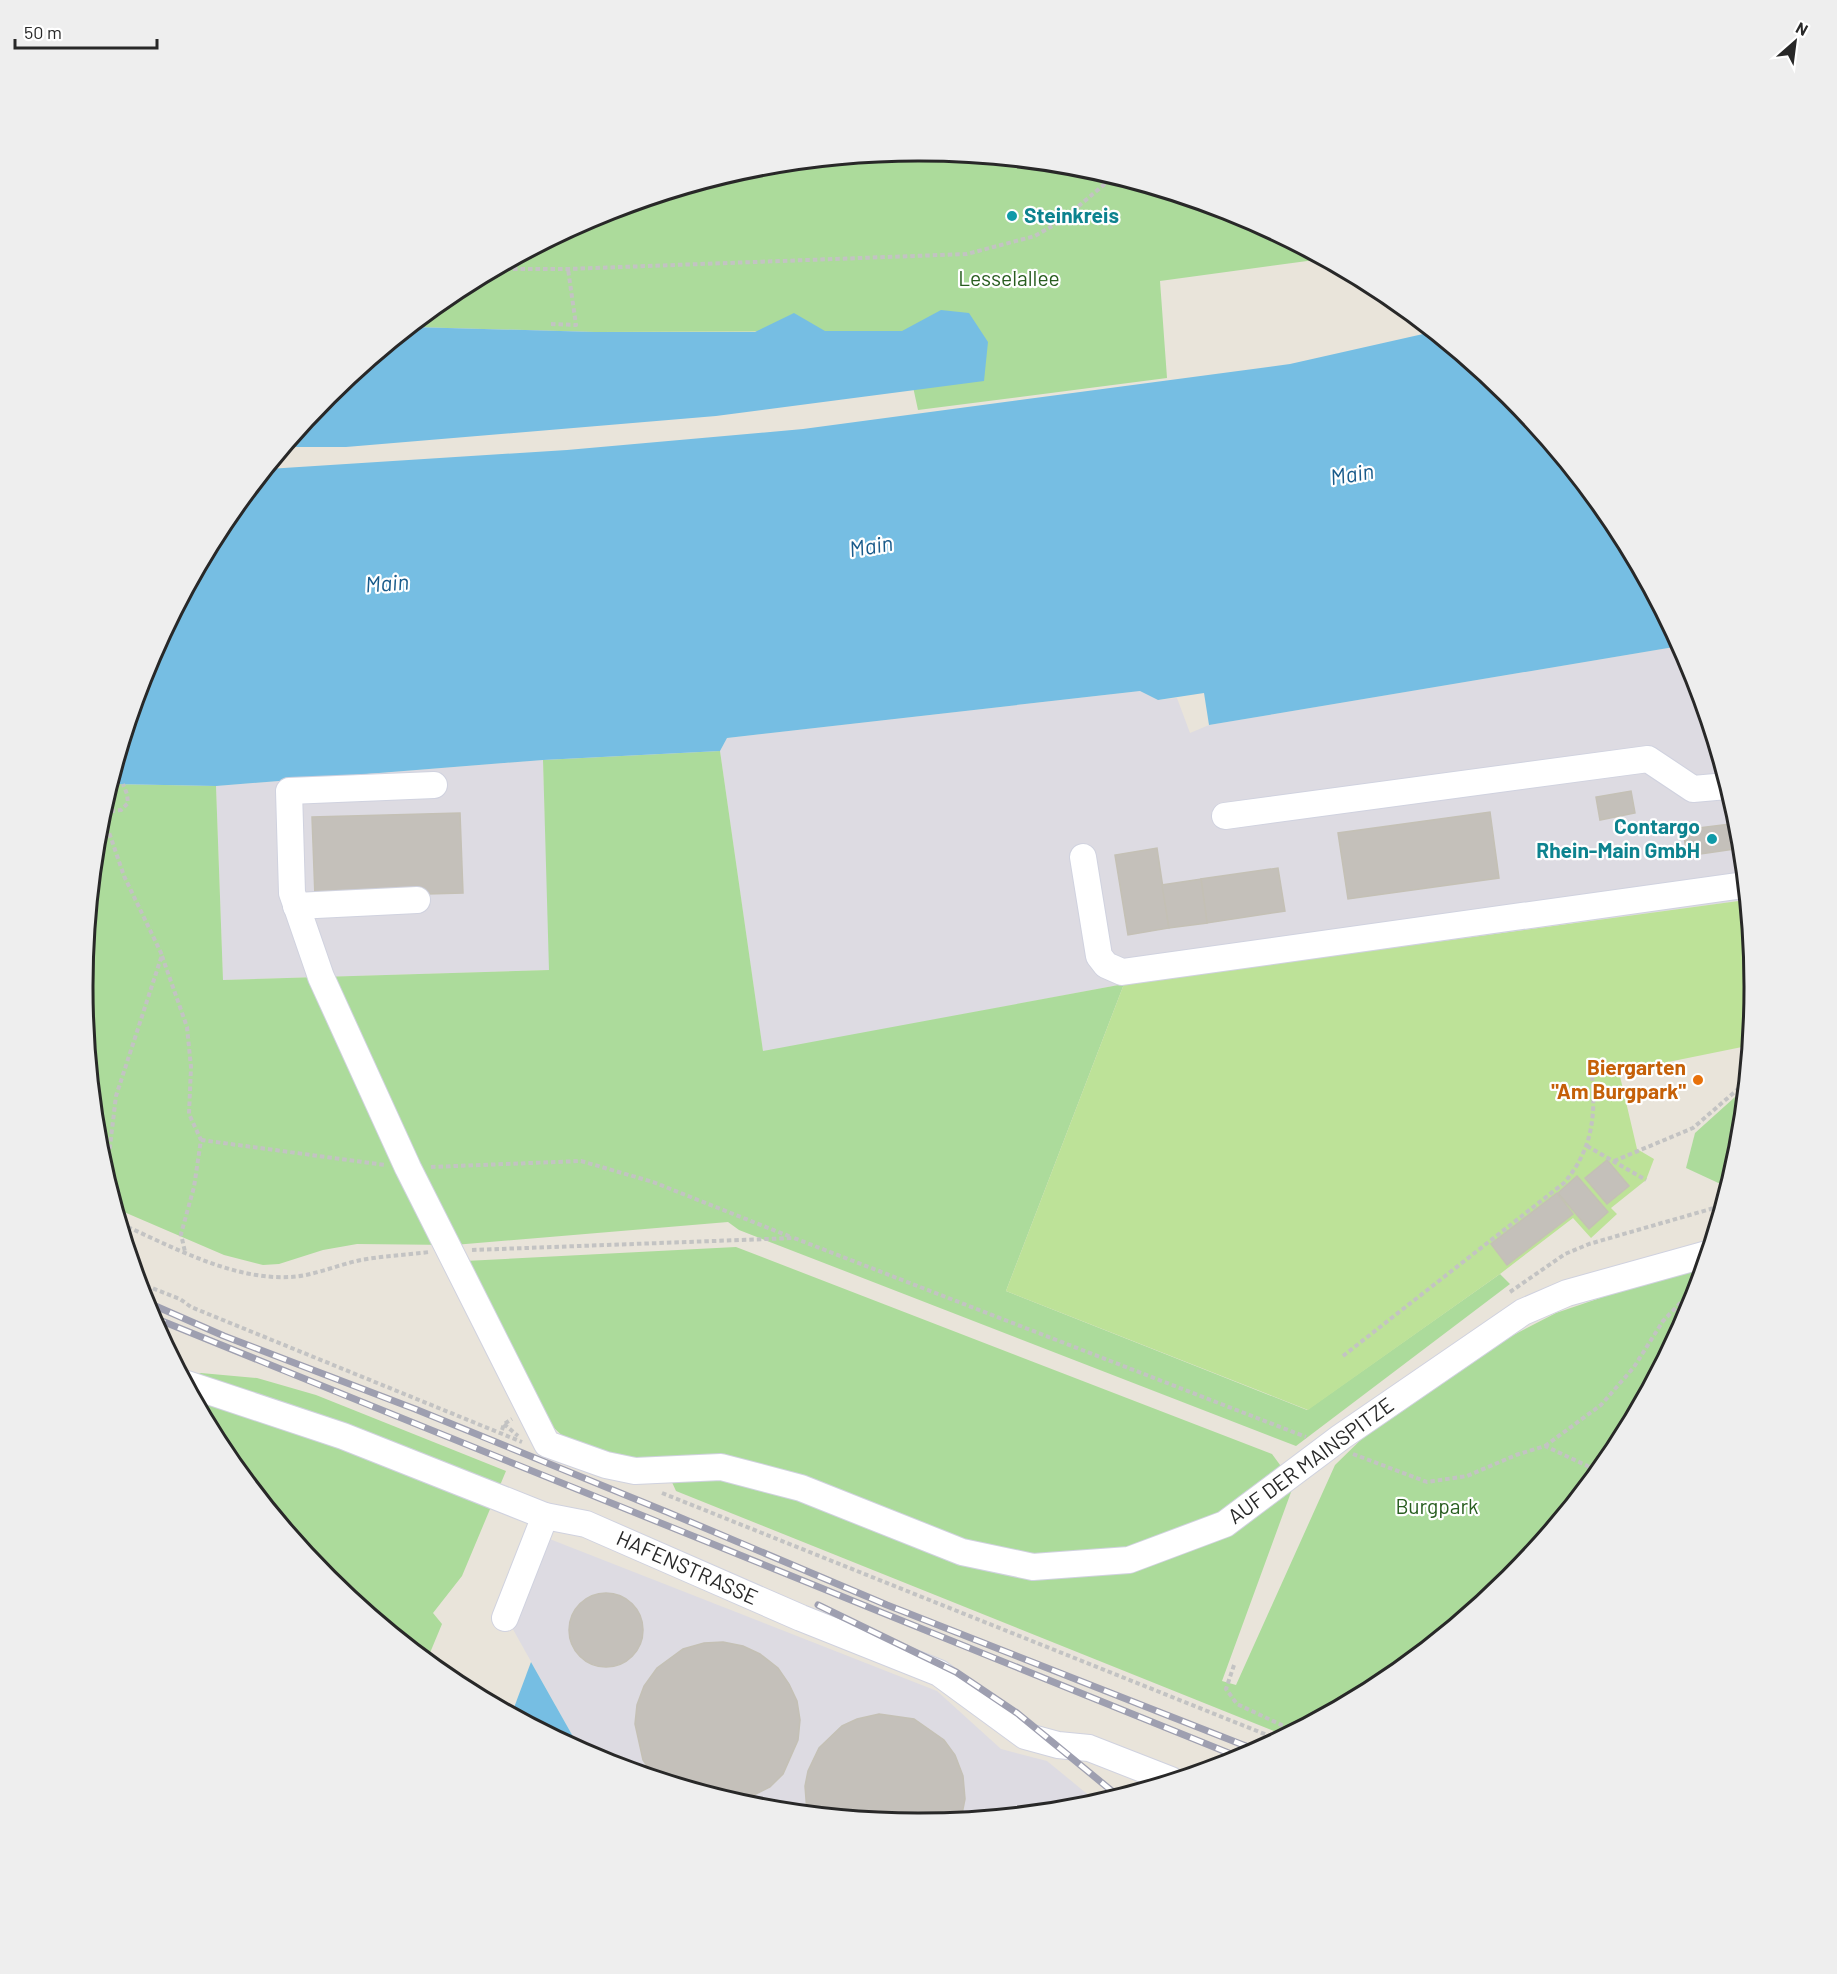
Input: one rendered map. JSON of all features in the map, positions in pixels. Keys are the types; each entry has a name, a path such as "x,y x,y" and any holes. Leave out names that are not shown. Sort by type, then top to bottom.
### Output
{"street":[{"path":"1226,816 1648,759 1693,789 1719,787"},
{"path":"434,785 289,791 292,893 321,977 408,1168 546,1444"},
{"path":"1083,857 1099,956 1106,965 1122,972 1738,886"},
{"path":"296,906 417,900"},
{"name":"AUF DER MAINSPITZE","path":"546,1444 606,1465 635,1471 721,1467 801,1488 962,1552 1034,1567 1129,1560 1225,1524 1285,1482 1331,1444 1523,1312 1567,1293 1698,1257"},
{"name":"HAFENSTRASSE","path":"197,1387 344,1436 545,1516 586,1524 780,1609 939,1673 1025,1736 1058,1745 1089,1748 1160,1776"},
{"path":"504,1618 545,1516"}],"path":[{"path":"512,269 568,269 967,254 1035,236 1068,216 1106,183"},
{"path":"551,324 576,325 568,269"},
{"path":"112,811 121,810 128,803 128,794 123,784"},
{"path":"108,830 124,876 162,955 187,1027 191,1067 189,1114 201,1140 194,1187 181,1234 185,1252"},
{"path":"110,1150 116,1096 162,955"},
{"path":"1343,1356 1564,1183 1578,1166 1587,1146 1595,1107 1592,1075"},
{"path":"1614,1161 1693,1128 1738,1089"},
{"path":"201,1140 408,1168 581,1161 653,1182 1427,1482 1467,1476 1516,1455 1545,1446 1601,1405 1634,1367 1663,1321 1682,1299"},
{"path":"1587,1146 1646,1180"},
{"path":"1697,1213 1714,1208"},
{"path":"129,1228 185,1252 245,1273 292,1277 360,1260 450,1250 794,1238"},
{"path":"150,1286 180,1299 191,1307 528,1444 546,1444"},
{"path":"502,1430 504,1424"},
{"path":"1545,1446 1590,1467"},
{"path":"635,1471 661,1492 1267,1735"},
{"path":"1234,1665 1226,1689 1237,1704 1285,1727"}],"shaded area":[{"path":"1670,648 1700,722 1716,773 1728,826 1739,901 1124,984 763,1052 720,751 727,738 1140,691 1158,700 1177,698 1190,733 1209,725"},
{"path":"543,760 550,970 223,980 216,786"},
{"path":"542,1536 937,1691 1001,1749 1047,1761 1088,1795 972,1811 918,1813 865,1811 757,1797 653,1769 573,1736 510,1624"}],"green space":[{"name":"Lesselallee","path":"918,161 972,163 1080,177 1184,205 1234,224 1310,261 1160,281 1167,378 918,410 901,331 595,332 423,327 506,272 553,247 603,224 653,205 757,177 865,163"},
{"path":"720,751 763,1051 1124,984 1006,1291 1307,1410 1500,1274 1510,1284 1296,1446 739,1230 728,1222 454,1245 357,1244 323,1250 279,1264 263,1265 224,1255 125,1212 109,1148 100,1095 93,987 100,879 118,784 216,786 223,980 549,970 543,760"},
{"path":"1739,901 1744,987 1741,1047 1619,1072 1637,1149 1654,1159 1646,1180 1611,1208 1617,1214 1591,1238 1573,1218 1500,1274 1308,1410 1006,1291 1124,984"},
{"path":"1737,1095 1720,1184 1686,1168 1695,1133"},
{"name":"Burgpark","path":"736,1247 1272,1454 1294,1484 1222,1681 1236,1685 1335,1465 1376,1425 1477,1354 1556,1313 1650,1281 1693,1271 1659,1352 1633,1400 1605,1446 1539,1531 1463,1608 1421,1642 1331,1702 1275,1731 676,1491 671,1480 574,1447 552,1426 465,1261"},
{"path":"201,1373 257,1378 316,1395 506,1471 462,1576 433,1613 442,1624 430,1652 374,1608 298,1531 232,1446 191,1376"}],"water":[{"path":"941,310 969,313 988,342 984,381 716,416 346,447 295,447 335,403 374,366 423,327 595,332 755,332 794,313 825,331 902,331"},
{"name":"Main","path":"1423,334 1463,366 1502,403 1573,484 1605,528 1633,574 1670,648 1209,725 1204,693 1158,700 1140,691 727,738 720,751 543,760 216,786 118,784 137,722 178,622 232,528 277,468 567,450 803,429 1290,364"},
{"path":"531,1662 573,1736 553,1727 514,1706"}],"building":[{"path":"1631,791 1635,813 1600,820 1596,797"},
{"path":"1490,812 1499,878 1348,899 1338,833"},
{"path":"460,813 463,893 315,897 312,817"},
{"name":"Contargo Rhein-Main GmbH","path":"1728,824 1732,849 1687,856 1683,830"},
{"path":"1157,848 1169,928 1128,935 1115,855"},
{"path":"1278,868 1285,911 1207,923 1201,879"},
{"path":"1201,879 1207,923 1169,928 1162,885"},
{"path":"1607,1160 1629,1186 1607,1204 1585,1178"},
{"path":"1577,1176 1608,1212 1589,1229 1558,1193"},
{"path":"1557,1193 1573,1214 1507,1265 1491,1244"},
{"path":"606,1593 620,1596 632,1604 640,1616 643,1630 640,1644 632,1656 620,1664 606,1667 592,1664 580,1656 572,1644 569,1630 572,1616 580,1604 592,1596"},
{"path":"723,1642 743,1646 760,1654 778,1668 797,1701 800,1720 798,1740 783,1774 770,1787 752,1796 653,1769 648,1767 643,1760 635,1724 637,1705 644,1686 657,1668 683,1649 704,1643"},
{"path":"879,1714 914,1719 944,1740 955,1755 963,1776 965,1799 963,1811 918,1813 865,1811 806,1804 805,1786 808,1771 819,1748 842,1726 857,1719"}],"railway":[{"path":"158,1307 224,1336 415,1409 887,1605 1244,1745"},
{"path":"165,1322 1227,1753"},
{"path":"818,1605 956,1672 1017,1713 1110,1789"}],"place":[{"name":"Steinkreis","path":"1012,216"},
{"name":"Contargo Rhein-Main GmbH","path":"1712,839"},
{"name":"Biergarten \"Am Burgpark\"","path":"1698,1080"}]}
